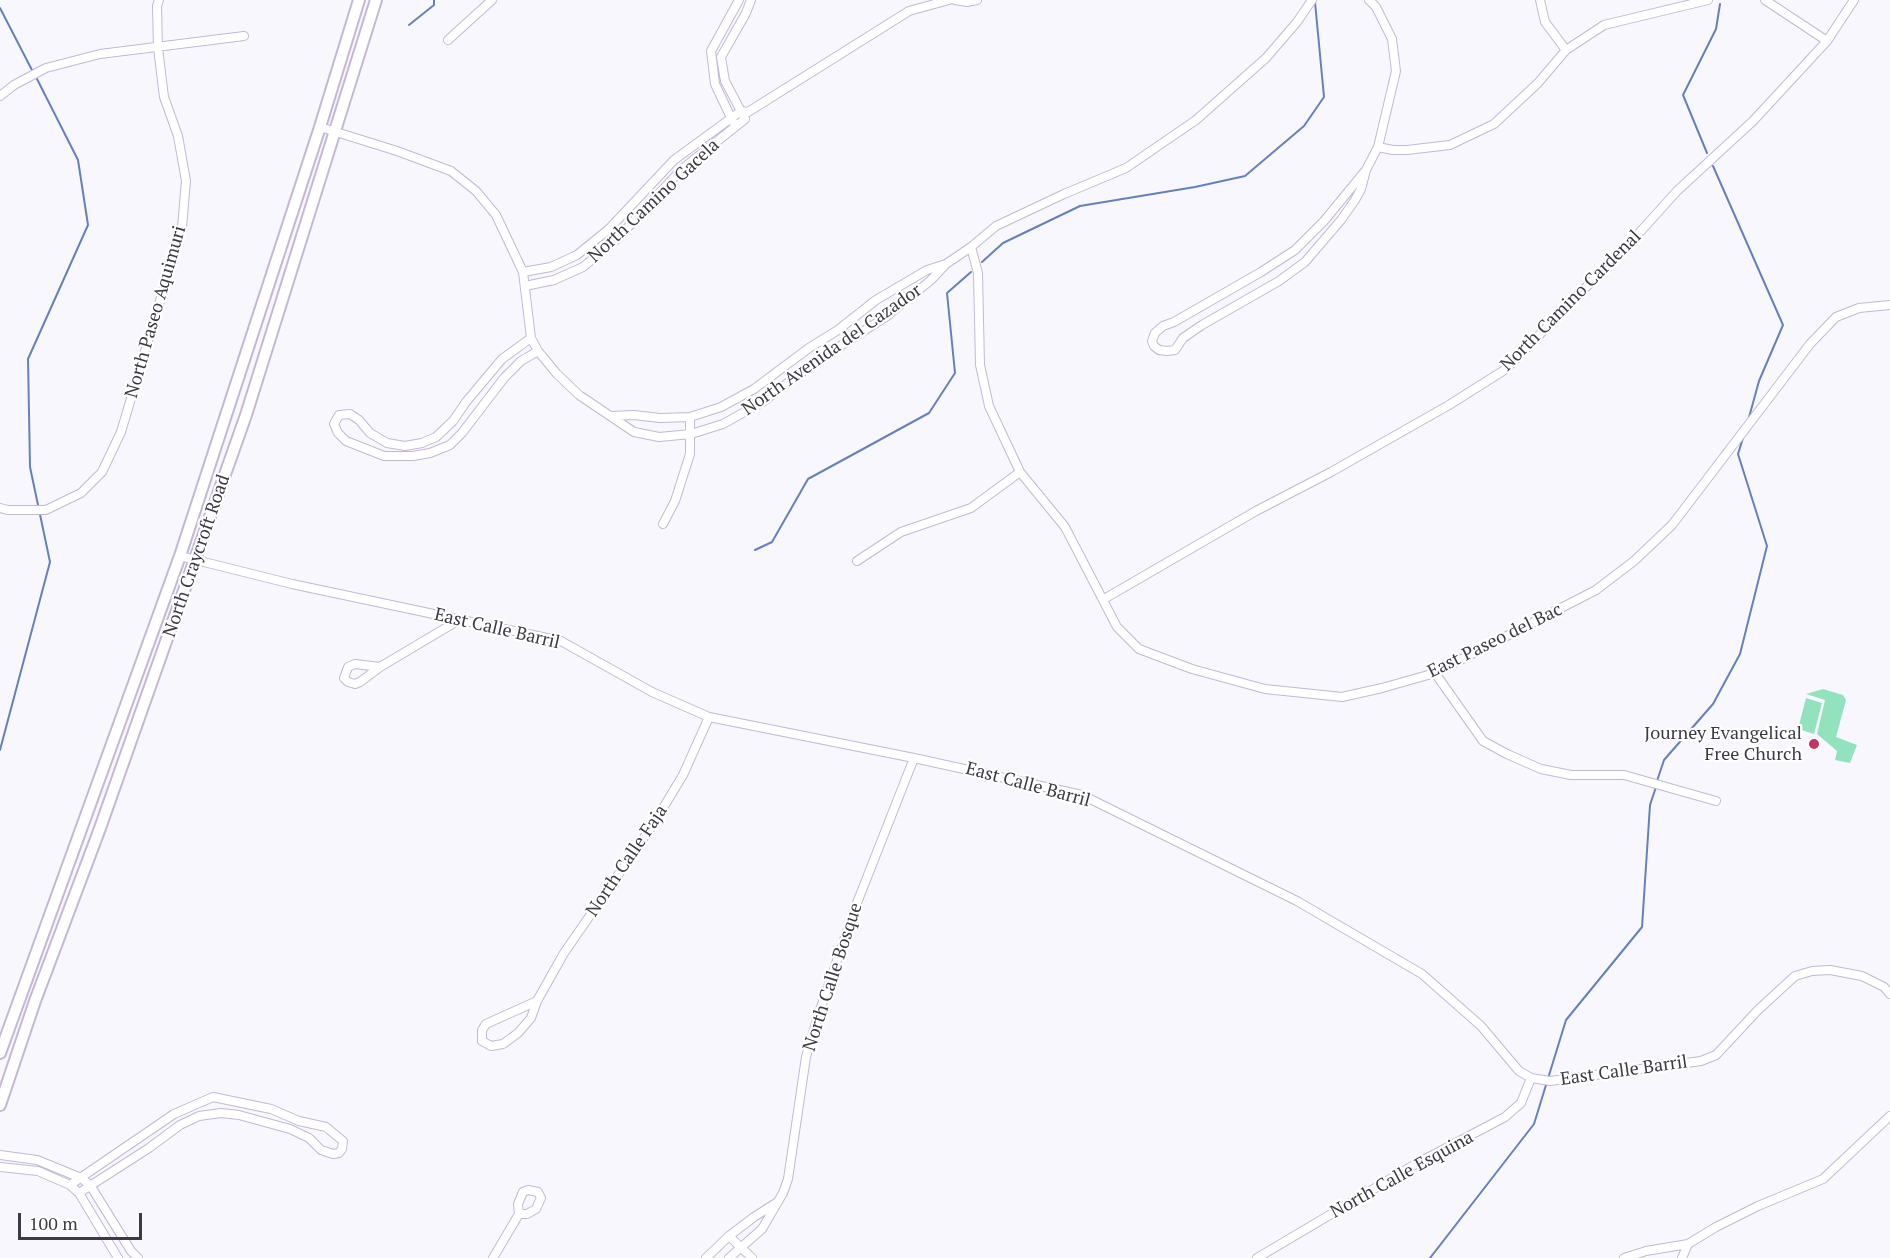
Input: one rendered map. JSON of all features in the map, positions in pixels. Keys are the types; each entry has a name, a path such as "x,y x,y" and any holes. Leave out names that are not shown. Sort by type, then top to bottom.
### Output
{"main road":[{"name":"North Craycroft Road","path":"0,1053 180,555 320,127 359,0"},
{"name":"North Craycroft Road","path":"0,1105 35,1001 78,889 246,415 376,0"}],"street":[{"name":"North Paseo Aquimuri","path":"0,508 46,510 81,493 102,472 121,432 182,227 186,181 178,136 164,97 158,48 157,6 159,0"},
{"path":"448,40 492,0"},
{"path":"733,122 715,84 711,51 739,0"},
{"path":"745,114 725,81 721,57 751,0"},
{"path":"908,0 909,11"},
{"name":"North Camino Gacela","path":"523,272 551,267 577,255 609,229 674,160 909,11 950,0"},
{"path":"955,0 966,2 977,0"},
{"name":"North Avenida del Cazador","path":"320,127 451,171 476,190 496,215 523,272 531,338 538,351 557,374 579,395 634,432 659,437 691,434 723,424 764,401 817,361 886,316 931,280 946,264 996,226 1126,168 1196,120 1266,58 1297,22 1312,0"},
{"path":"1365,170 1361,189 1350,207 1305,262 1202,325 1184,338 1175,350 1159,350 1154,346 1152,341 1155,333 1163,326 1174,322 1295,250 1324,221 1365,170 1378,147 1396,71 1392,39 1376,7 1369,0"},
{"path":"1540,0 1545,22 1566,50"},
{"path":"1378,147 1400,150 1450,145 1494,124 1538,83 1566,50 1604,25 1708,0"},
{"path":"1765,0 1827,41"},
{"name":"North Camino Cardenal","path":"1104,600 1257,511 1447,406 1506,369 1677,191 1753,121 1827,41 1854,0"},
{"path":"0,96 14,85 45,68 100,54 244,36"},
{"name":"North Camino Gacela","path":"525,286 554,280 583,267 617,239 681,170 733,122"},
{"path":"635,201 641,213"},
{"name":"East Paseo del Bac","path":"971,247 978,273 980,364 989,406 1020,472 1065,527 1117,627 1139,649 1192,669 1265,689 1342,697 1435,673 1596,590 1634,561 1672,525 1810,344 1836,317 1859,308 1890,305"},
{"name":"North Avenida del Cazador","path":"612,416 634,414 660,418 690,417 722,407 754,389 809,348 838,330 876,300 927,270 946,264"},
{"path":"531,338 502,359 453,421 436,437 422,443 405,446 387,443 370,433 350,414 339,415 334,424 338,433 346,441 384,456 413,456 430,453 450,445 462,433 504,378 521,361 538,351"},
{"path":"663,524 675,501 690,454 690,417"},
{"path":"857,561 901,532 971,508 1020,472"},
{"name":"East Calle Barril","path":"180,555 292,584 561,641 652,692 709,717 914,758 1082,795 1297,901 1422,974 1481,1026 1519,1071 1531,1078 1550,1081 1709,1058 1716,1055 1758,1010 1795,976 1812,971 1830,970 1862,976 1884,987 1890,994"},
{"path":"380,667 459,620"},
{"path":"1435,673 1483,741 1507,754 1541,769 1571,775 1624,775 1716,801"},
{"name":"North Calle Faja","path":"537,1001 486,1024 482,1030 482,1041 491,1046 503,1044 531,1018 537,1001 564,953 654,823 683,775 709,717"},
{"name":"North Calle Bosque","path":"731,1257 762,1229 788,1179 801,1082 819,1013 855,908 914,758"},
{"name":"North Calle Esquina","path":"1257,1258 1413,1165 1505,1118 1521,1103 1531,1078"},
{"path":"69,1185 174,1114 213,1097 271,1108 299,1121 326,1127 343,1142 339,1153 333,1154 321,1150 309,1137 290,1129 239,1115 221,1113 200,1116 180,1125 149,1148 78,1192"},
{"path":"1624,1258 1646,1251 1688,1244 1758,1206 1823,1179 1890,1116"},
{"path":"0,1155 37,1160 81,1178 90,1185 131,1251 138,1258"},
{"path":"0,1167 38,1172 69,1185 78,1192 120,1258 131,1251"},
{"path":"706,1258 729,1236 778,1202"},
{"path":"493,1258 519,1214"},
{"path":"729,1236 752,1258"},
{"path":"720,1244 731,1257"},
{"path":"1682,1258 1688,1244"}],"green space":[{"path":"1823,689 1843,695 1846,700 1836,737 1857,745 1850,763 1835,760 1837,751 1817,734 1825,700 1806,694"},
{"path":"1806,698 1822,703 1814,734 1798,729"}],"waterway":[{"path":"409,25 434,5 434,0"},
{"path":"982,262 1003,243 1080,206 1195,187 1245,176 1304,126 1324,97 1315,2"},
{"path":"1707,153 1683,95 1716,29 1720,4"},
{"path":"0,8 33,72"},
{"path":"0,750 50,562 30,467 28,359 88,225 78,160 36,77"},
{"path":"1713,166 1783,325 1759,381 1748,421"},
{"path":"755,550 772,542 808,479 929,413 955,373 947,293 971,272"},
{"path":"1657,781 1664,760 1713,704 1740,654 1767,546 1738,454 1743,438"},
{"path":"1430,1258 1534,1124 1566,1020 1642,927 1650,805 1656,787"}],"place":[{"name":"Journey Evangelical Free Church","path":"1814,744"}]}
